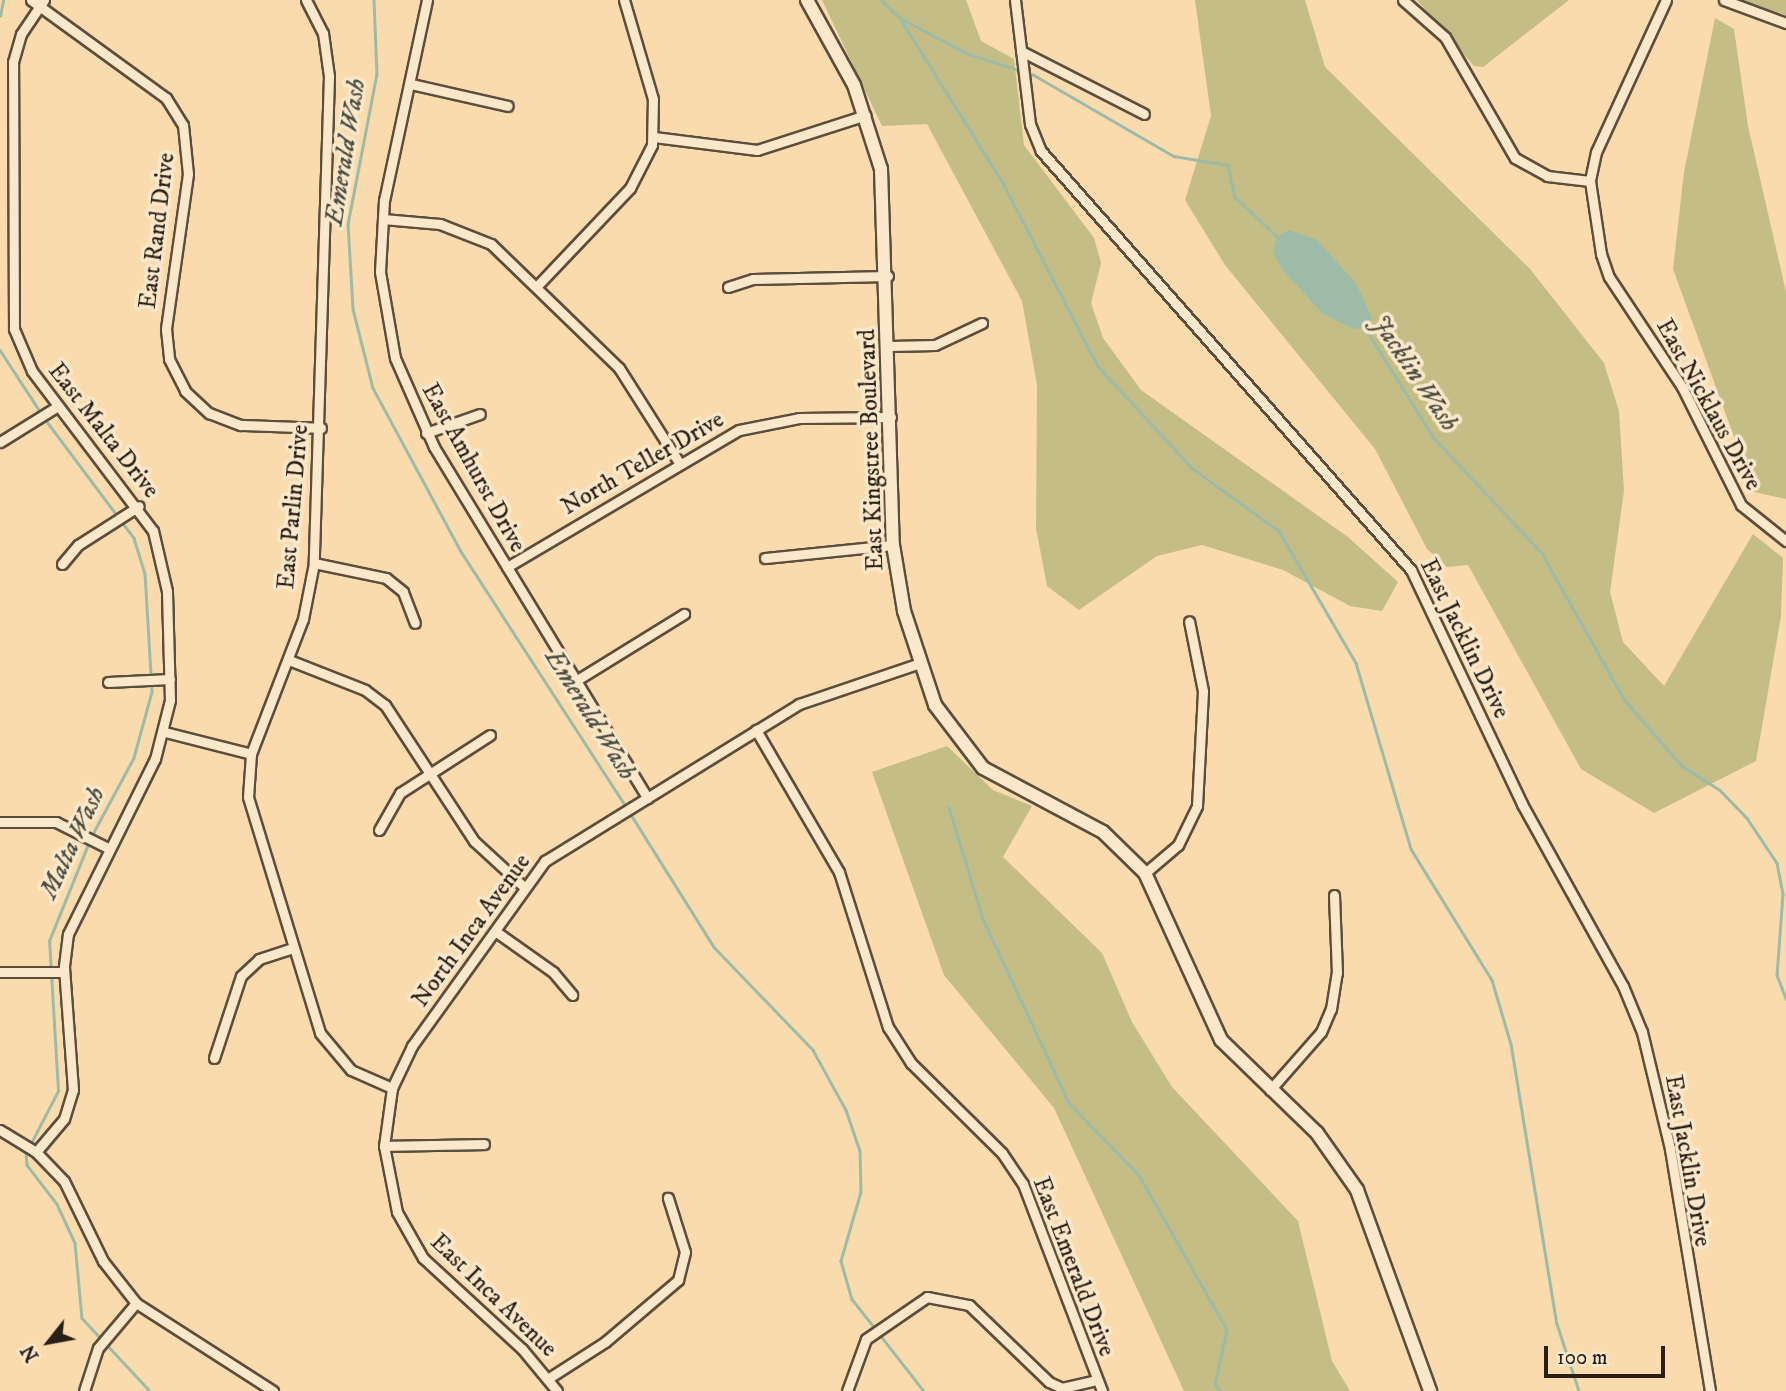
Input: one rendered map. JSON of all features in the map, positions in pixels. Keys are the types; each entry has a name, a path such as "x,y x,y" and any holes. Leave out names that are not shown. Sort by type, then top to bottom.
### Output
{"street":[{"name":"East Rand Drive","path":"31,0 42,3 166,98 188,138 166,328 174,374 196,402 223,420 321,428"},
{"name":"East Parlin Drive","path":"306,0 323,33 329,76 321,428 314,563 289,660 251,754 248,797 293,948 327,1047 364,1079 392,1087"},
{"name":"East Amhurst Drive","path":"427,0 383,219 387,321 403,383 426,433 648,798"},
{"path":"537,286 630,188 654,137 653,99 624,0"},
{"name":"East Kingstree Boulevard","path":"807,0 866,115 885,193 892,545 920,663 941,716 974,760 1017,790 1103,832 1145,873 1168,911 1209,1021 1270,1090 1325,1143 1357,1190 1430,1391"},
{"name":"East Jacklin Drive","path":"1015,0 1030,124 1041,151 1422,585 1522,804 1632,1005 1670,1149 1710,1391"},
{"path":"1403,0 1445,37 1515,158 1547,176 1591,181"},
{"name":"East Nicklaus Drive","path":"1666,0 1601,135 1591,181 1609,277 1675,375 1741,505 1786,541"},
{"path":"1724,0 1786,23"},
{"name":"East Malta Drive","path":"36,1152 64,1119 73,1090 64,972 71,923 164,732 170,679 164,570 139,506 58,406 22,351 9,282 13,62 20,34 42,3"},
{"path":"1021,51 1144,114"},
{"path":"411,84 508,106"},
{"path":"654,137 757,150 866,115"},
{"path":"383,219 474,235 537,286 619,369 678,461"},
{"path":"729,287 753,279 888,276"},
{"path":"890,346 935,345 982,323"},
{"path":"0,442 58,406"},
{"path":"426,433 480,414"},
{"name":"North Teller Drive","path":"506,567 678,461 761,424 891,417"},
{"path":"62,564 78,545 139,506"},
{"path":"765,558 892,545"},
{"path":"314,563 386,578 403,592 415,623"},
{"path":"576,680 684,614"},
{"path":"1145,873 1178,845 1197,806 1203,691 1189,621"},
{"path":"289,660 375,697 396,716 485,855 524,887"},
{"name":"North Inca Avenue","path":"384,1146 392,1087 412,1046 545,861 755,730 828,691 920,663"},
{"path":"108,682 170,679"},
{"name":"East Emerald Drive","path":"755,730 839,872 888,1027 911,1063 1002,1153 1023,1184 1102,1391"},
{"path":"164,732 251,754"},
{"path":"379,830 400,793 430,771 490,735"},
{"path":"0,822 56,822 108,848"},
{"path":"1270,1090 1328,1018 1337,973 1334,895"},
{"path":"495,930 563,980 572,995"},
{"path":"214,1058 241,976 259,960 293,948"},
{"path":"0,972 64,972"},
{"path":"0,1130 36,1152 64,1181 103,1261 136,1303 273,1391"},
{"path":"384,1146 484,1144"},
{"name":"East Inca Avenue","path":"384,1146 388,1182 410,1241 549,1378 557,1391"},
{"path":"549,1378 605,1342 678,1280 685,1252 668,1198"},
{"path":"847,1391 866,1339 927,1297 969,1305 1049,1382 1062,1388 1097,1380"},
{"path":"84,1391 98,1348 136,1303"}],"shaded area":[{"path":"822,0 966,0 981,41 1014,59 1024,145 1094,238 1101,263 1091,303 1103,338 1141,390 1348,537 1398,582 1382,611 1350,606 1283,570 1202,545 1157,556 1079,610 1047,586 1036,528 1037,385 1022,301 927,124 882,126"},
{"path":"1195,0 1305,0 1325,67 1530,269 1604,363 1619,411 1624,491 1610,592 1623,642 1664,686 1753,534 1783,558 1781,616 1756,761 1654,813 1581,769 1468,565 1447,567 1427,549 1375,449 1225,265 1185,200 1211,116"},
{"path":"1417,0 1569,0 1483,67 1474,66"},
{"path":"1738,0 1786,0 1786,15"},
{"path":"1715,18 1734,29 1748,126 1786,292 1786,499 1754,492 1673,269 1684,172"},
{"path":"1289,230 1317,240 1356,283 1372,318 1366,328 1353,329 1323,314 1281,268 1273,251 1277,237"},
{"path":"947,746 993,790 1032,806 1003,857 1102,953 1132,1022 1172,1087 1298,1221 1332,1361 1350,1391 1184,1391 1054,1108 944,975 872,772"}],"waterway":[{"name":"Malta Wash","path":"0,16 3,0"},
{"name":"Emerald Wash","path":"374,0 377,74 348,224 353,309 373,388 462,553 627,808"},
{"name":"Jacklin Wash","path":"881,0 900,18 969,54 1034,75 1174,156 1228,165 1235,197 1280,239"},
{"path":"900,18 1002,181 1098,366 1192,468 1279,531 1356,663 1411,849 1492,980 1511,1044 1557,1324 1579,1391"},
{"name":"Jacklin Wash","path":"1364,326 1434,438 1542,553 1624,699 1682,766 1720,790 1747,818 1777,863 1783,894 1777,975 1786,998"},
{"name":"Malta Wash","path":"0,350 41,413"},
{"name":"Malta Wash","path":"45,419 134,538 145,573 152,692 134,758 92,836"},
{"path":"949,807 983,919 1069,1103 1139,1175 1227,1330 1215,1384 1221,1391"},
{"name":"Emerald Wash","path":"630,813 714,947 813,1050 846,1110 860,1151 861,1192 841,1261 852,1299 924,1391"},
{"name":"Malta Wash","path":"30,1145 58,1091 49,941 89,842"},
{"name":"Malta Wash","path":"26,1151 27,1165 57,1204 75,1243 82,1318 150,1391"}]}
